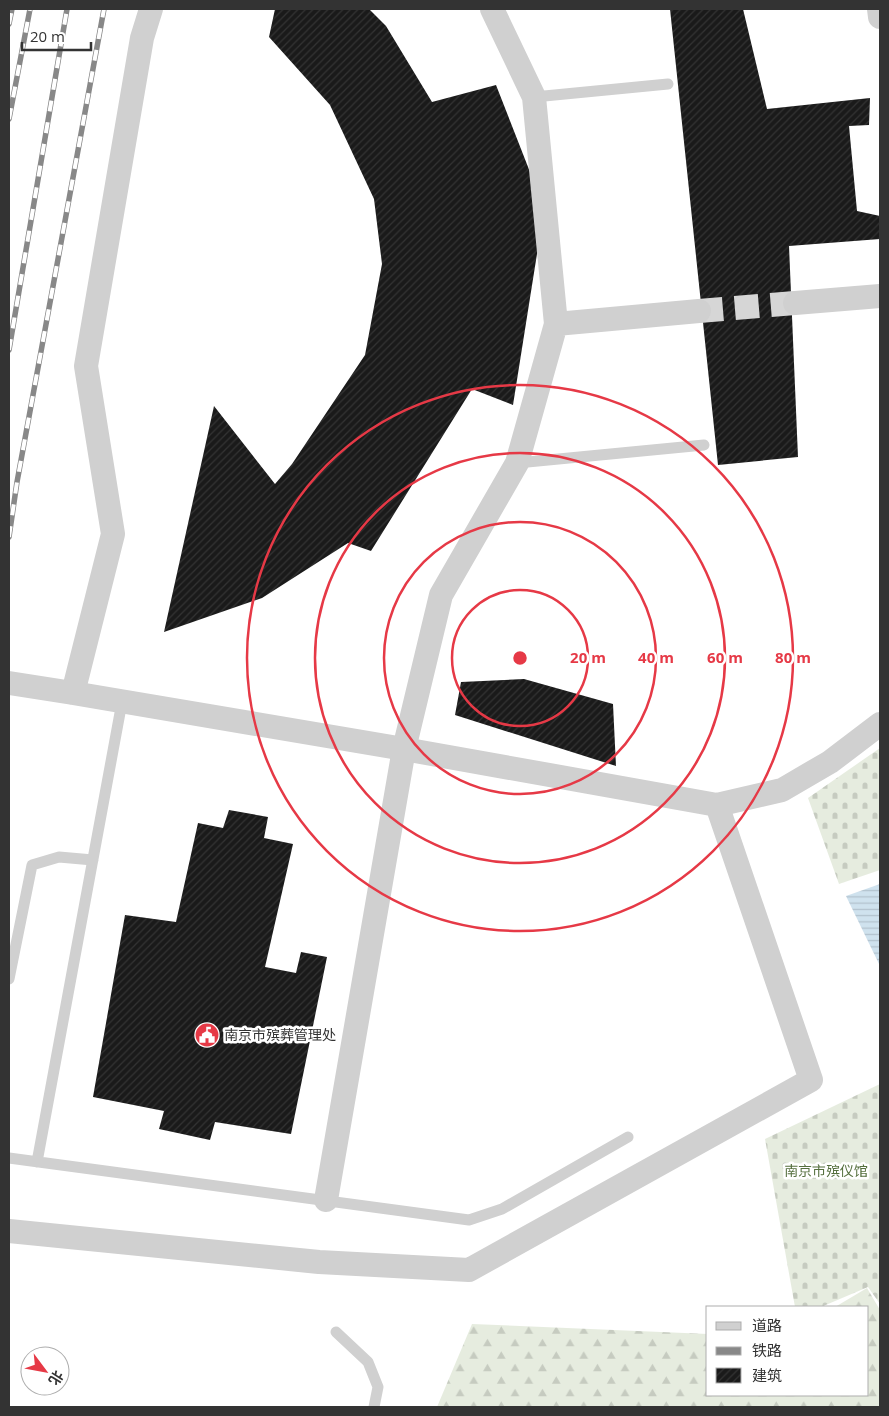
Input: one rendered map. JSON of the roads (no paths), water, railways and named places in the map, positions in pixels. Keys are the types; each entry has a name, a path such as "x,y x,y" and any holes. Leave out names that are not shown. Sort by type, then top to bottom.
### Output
{"street":[{"path":"73,693 113,534 86,366 142,38 150,9"},
{"path":"326,1200 404,749 441,595 517,463 556,324 534,96 492,9"},
{"path":"879,9 880,17"},
{"path":"795,303 880,296"},
{"path":"556,324 699,311"},
{"path":"9,683 404,749 716,805 782,790 830,762 880,724"},
{"path":"9,1231 319,1262 469,1270 811,1080 716,805"}],"lane":[{"path":"534,96 668,84"},
{"path":"517,463 704,445"},
{"path":"37,1162 122,702"},
{"path":"9,979 32,864 59,857 93,860"},
{"path":"9,1158 469,1220 502,1209 628,1137"},
{"path":"336,1332 368,1362 378,1387 374,1407"}],"water":[{"path":"880,884 880,966 846,896"}],"tunnel":[{"path":"699,311 795,303"}],"railway":[{"path":"9,24 12,9"},
{"path":"9,119 30,9"},
{"path":"9,350 67,9"},
{"path":"9,537 17,482 104,9"}],"place":[{"name":"南京市殡葬管理处","path":"207,1035"}],"park label":[{"name":"南京市殡仪馆","path":"826,1171"}]}
